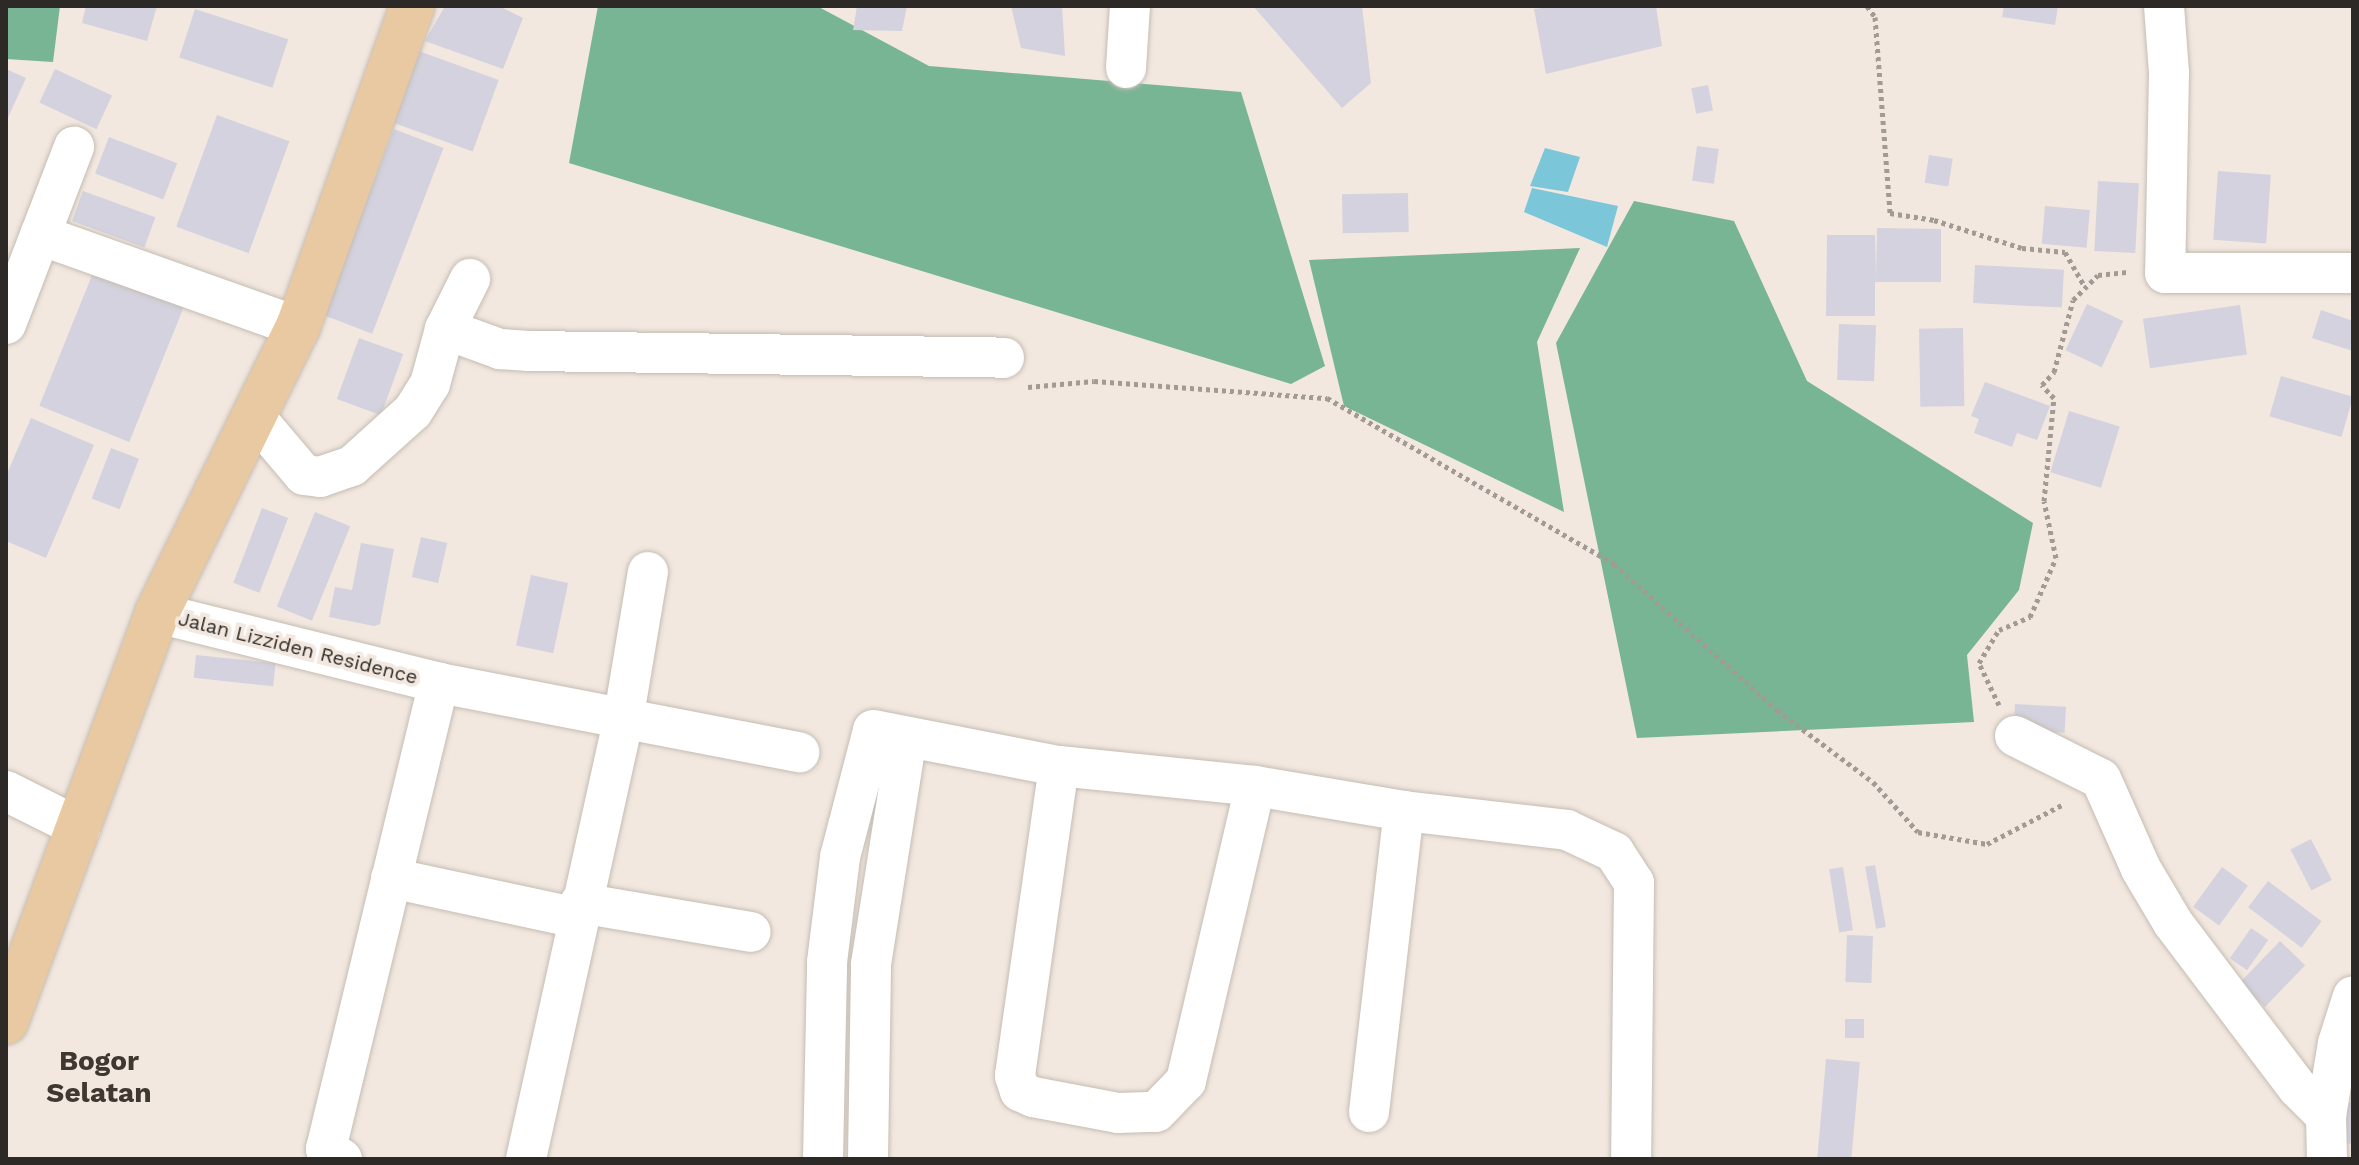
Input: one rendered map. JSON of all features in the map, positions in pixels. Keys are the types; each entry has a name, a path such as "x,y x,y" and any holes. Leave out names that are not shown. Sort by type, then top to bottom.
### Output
{"main road":[{"path":"6,1022 157,613 298,327 412,6"}],"street":[{"path":"1126,68 1130,6"},
{"path":"2164,6 2169,73 2165,273 2353,273"},
{"path":"6,324 74,147"},
{"path":"40,235 298,327"},
{"path":"254,416 304,475 320,477 352,466 413,411 430,384 445,329 470,279"},
{"path":"445,329 500,349 529,351 1004,358"},
{"path":"526,1159 623,721 648,572"},
{"name":"Jalan Lizziden Residence","path":"157,613 439,683 623,721 799,752"},
{"name":"Jalan Lizziden Residence","path":"342,1159 326,1149 439,683"},
{"path":"823,1159 827,962 840,857 873,730 1059,766 1255,786 1404,811 1567,830 1614,852 1634,883 1631,1159"},
{"path":"2015,736 2101,779 2141,869 2173,923 2298,1088 2326,1116"},
{"path":"868,1159 871,964 907,737"},
{"path":"1059,766 1015,1076 1020,1091 1033,1097 1118,1113 1156,1112 1186,1081 1255,786"},
{"path":"6,791 80,828"},
{"path":"1369,1112 1404,811"},
{"path":"391,878 579,911 751,932"},
{"path":"2327,1159 2326,1116 2338,1043 2353,996"},
{"path":"822,1112 869,1114"}],"path":[{"path":"1867,6 1875,17 1890,213 1934,220 2022,248 2065,252 2085,287"},
{"path":"2015,736 1979,663 1999,630 2030,617 2056,558 2044,501 2054,398 2042,385 2054,372 2073,300 2098,275 2115,271 2165,273"},
{"path":"1004,358 1005,387 1094,381 1327,398 1614,564 1777,710 1873,782 1918,832 1987,844 2053,811 2101,779"}],"green space":[{"path":"6,6 60,6 53,62 6,59"},
{"path":"598,6 817,6 929,66 1241,92 1325,366 1291,384 569,163"},
{"path":"1634,201 1734,221 1807,381 2033,523 2019,590 1967,655 1974,722 1637,738 1556,343"},
{"path":"1580,248 1537,342 1564,512 1344,406 1309,260"}],"water":[{"path":"1545,148 1580,157 1568,192 1530,186"},
{"path":"1532,188 1618,206 1607,247 1524,212"}],"building":[{"path":"86,6 157,6 147,41 82,23"},
{"path":"445,6 499,6 523,18 503,69 425,41"},
{"path":"857,6 907,6 902,31 853,30"},
{"path":"1011,6 1062,6 1065,56 1021,48"},
{"path":"1253,6 1362,6 1371,83 1342,108"},
{"path":"1558,6 1656,6 1662,46 1546,74 1534,9"},
{"path":"2004,6 2058,6 2055,25 2002,17"},
{"path":"195,9 288,39 272,88 179,58"},
{"path":"416,50 499,80 473,152 390,121"},
{"path":"6,69 26,78 6,122"},
{"path":"55,69 112,96 96,129 39,103"},
{"path":"1708,85 1713,111 1696,114 1691,88"},
{"path":"217,115 289,141 249,253 176,227"},
{"path":"394,129 443,148 372,334 323,315"},
{"path":"109,137 177,163 163,200 95,173"},
{"path":"1697,146 1719,149 1714,184 1692,181"},
{"path":"1929,155 1953,159 1948,186 1925,183"},
{"path":"2218,171 2271,175 2266,244 2213,240"},
{"path":"2098,181 2139,183 2135,253 2094,251"},
{"path":"83,191 155,217 144,247 72,221"},
{"path":"1408,193 1409,232 1343,233 1342,194"},
{"path":"2045,206 2090,210 2087,248 2042,244"},
{"path":"1877,228 1941,229 1941,282 1875,282 1875,316 1826,316 1827,235 1875,235 1876,277"},
{"path":"97,263 187,299 129,442 39,406"},
{"path":"1975,265 2064,270 2062,308 1973,303"},
{"path":"2087,304 2123,321 2102,367 2065,350"},
{"path":"2240,305 2247,355 2150,368 2143,319"},
{"path":"2321,310 2353,321 2353,351 2312,338"},
{"path":"1839,324 1876,325 1874,381 1837,380"},
{"path":"1963,328 1964,406 1920,407 1919,329"},
{"path":"359,338 403,354 381,415 337,399"},
{"path":"2281,376 2353,397 2342,437 2269,416"},
{"path":"1985,382 2050,406 2037,440 2017,433 2012,447 1974,433 1979,419 1971,416"},
{"path":"2069,411 2120,426 2101,488 2050,472"},
{"path":"31,418 94,445 46,558 6,541 6,476"},
{"path":"111,448 139,459 120,509 92,498"},
{"path":"262,508 288,518 259,593 233,583"},
{"path":"315,512 350,526 312,621 277,607"},
{"path":"421,537 447,543 438,583 412,577"},
{"path":"361,543 394,549 380,624 374,626 329,617 335,587 352,590"},
{"path":"531,575 568,583 553,653 516,645"},
{"path":"196,655 276,663 273,686 194,678"},
{"path":"2015,704 2066,707 2065,733 2014,730"},
{"path":"2311,839 2332,880 2311,890 2291,849"},
{"path":"1875,865 1886,927 1876,929 1865,867"},
{"path":"1843,867 1853,930 1839,932 1829,869"},
{"path":"2222,867 2248,886 2219,925 2193,907"},
{"path":"2268,881 2322,921 2302,948 2248,907"},
{"path":"2251,928 2268,940 2247,970 2230,958"},
{"path":"1847,935 1873,936 1871,983 1845,982"},
{"path":"2280,941 2305,965 2265,1007 2240,983"},
{"path":"1845,1019 1864,1019 1864,1038 1845,1038"},
{"path":"1826,1059 1860,1062 1851,1159 1817,1159"},
{"path":"2333,1102 2353,1103 2353,1144 2329,1142"}],"district":[{"name":"Bogor Selatan","path":"99,1077"}]}
